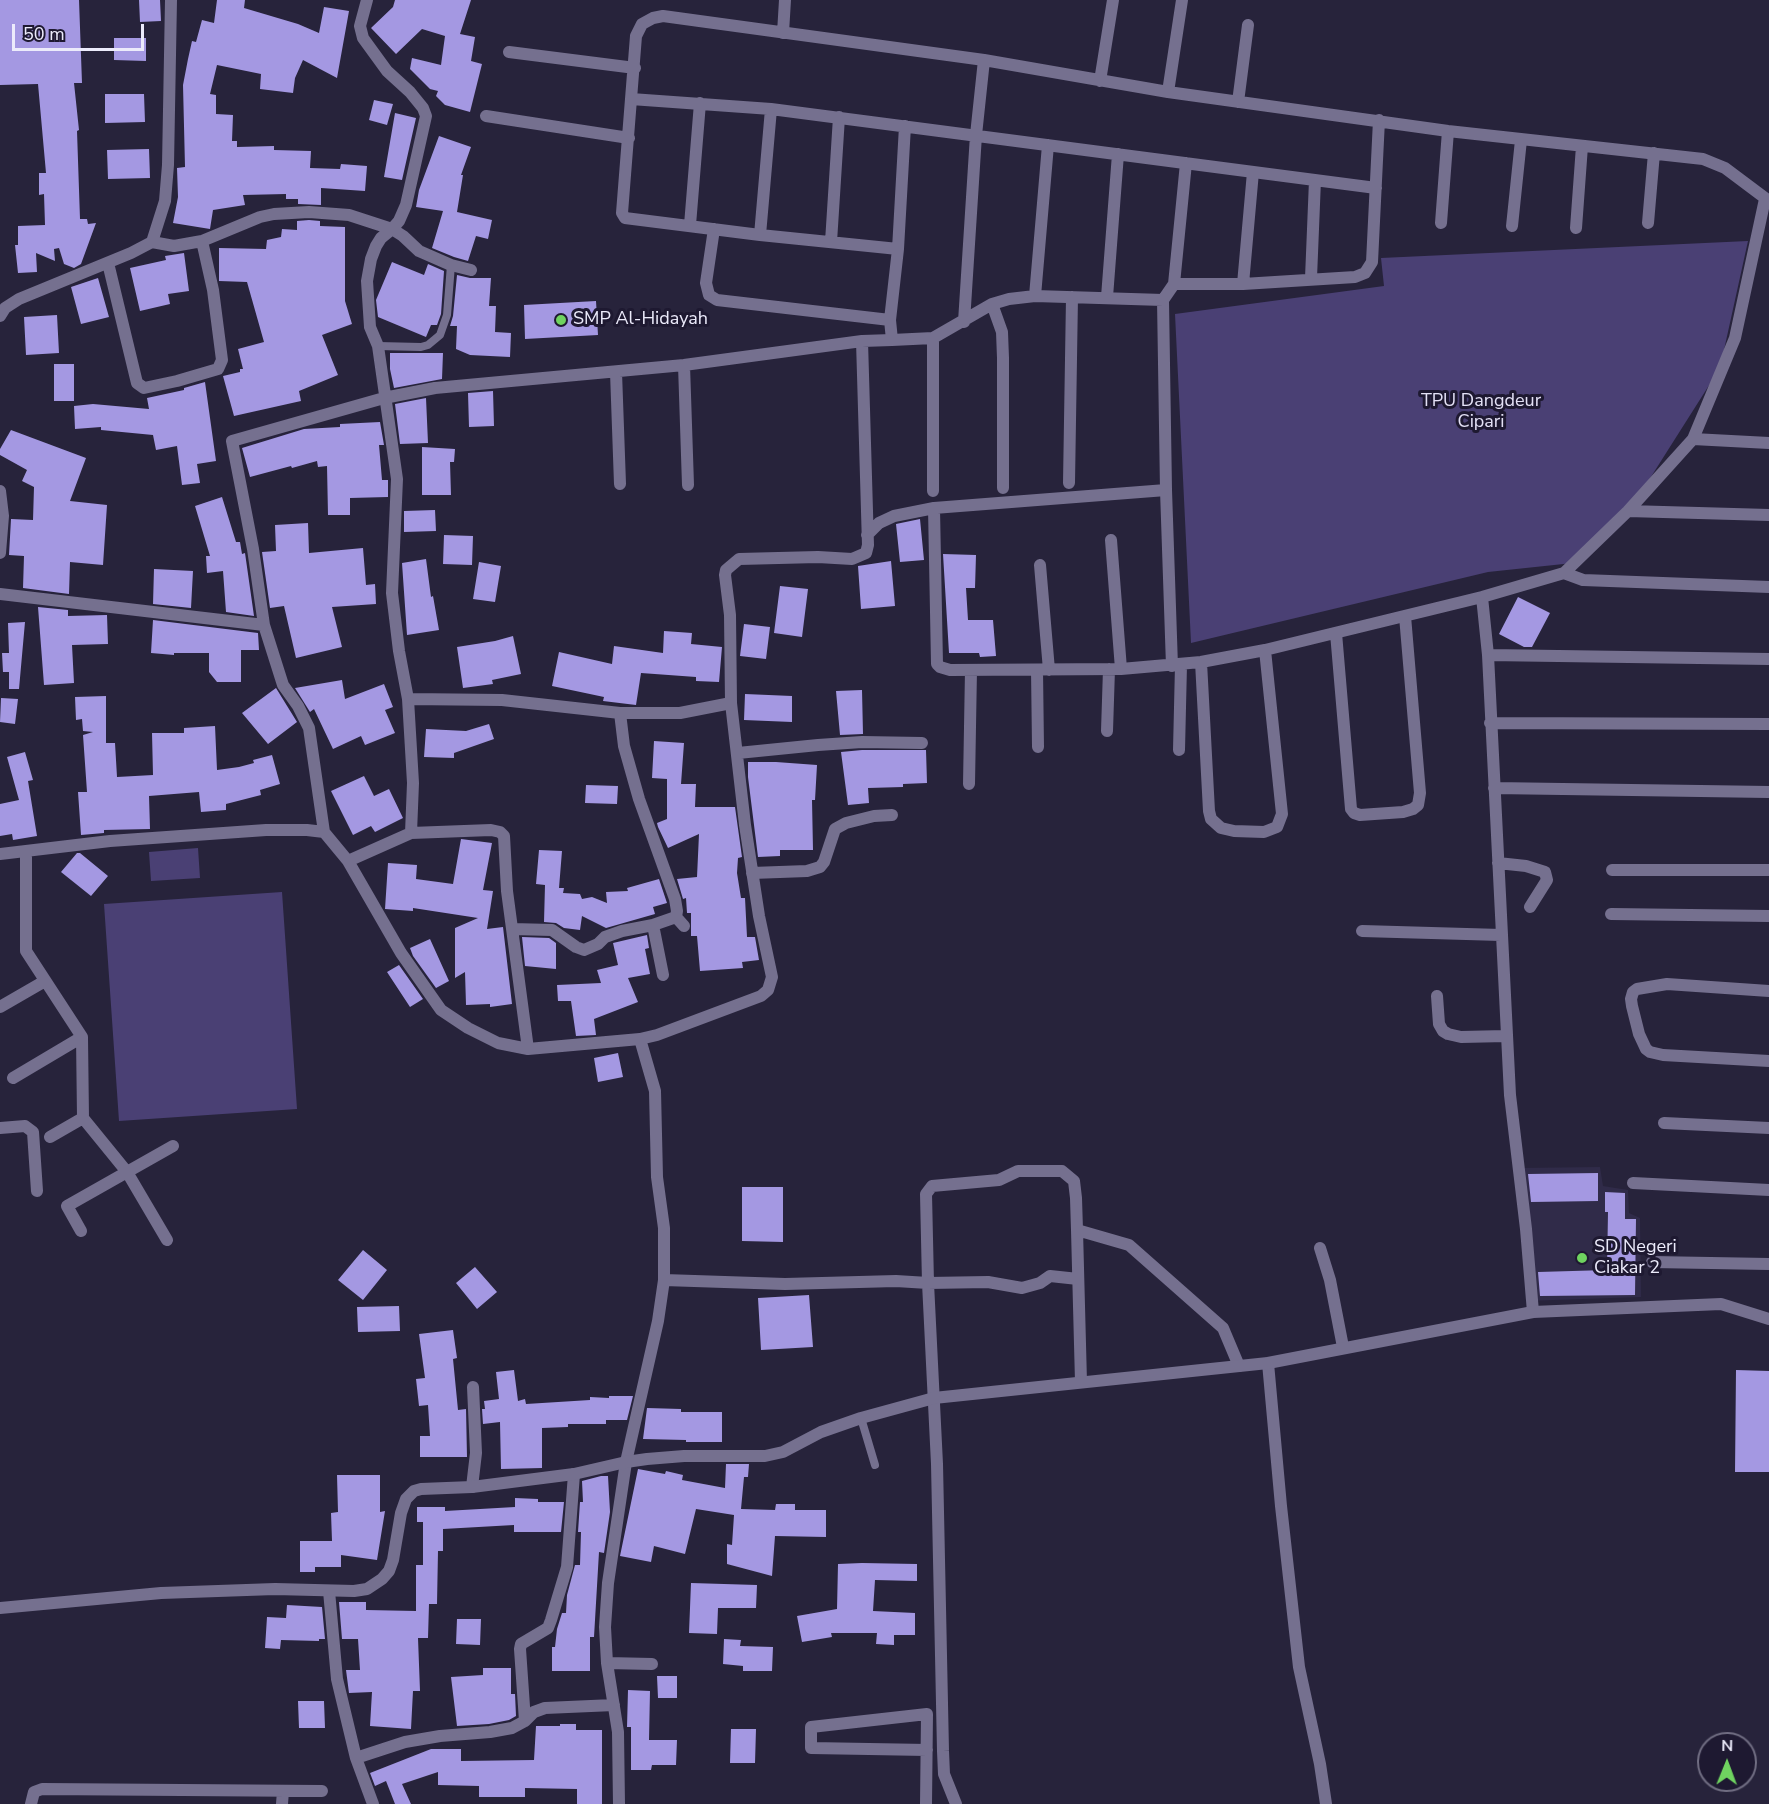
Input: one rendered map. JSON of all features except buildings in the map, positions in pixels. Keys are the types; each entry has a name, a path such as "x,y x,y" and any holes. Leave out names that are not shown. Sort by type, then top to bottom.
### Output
{"street":[{"path":"152,242 165,201 168,165 171,0"},
{"path":"367,0 360,26 363,38 387,71 410,92 423,108 426,116 406,205 399,221 376,246 367,281 370,327 378,346 397,479 392,593 408,699 413,783 411,832"},
{"path":"783,33 785,0"},
{"path":"1100,81 1113,0"},
{"path":"1168,92 1182,0"},
{"path":"898,249 625,218 622,213 636,36 642,24 652,18 663,16 984,60 1168,92 1448,131 1703,159 1725,168 1767,200 1735,338 1693,439 1628,511 1564,573 1482,597 1336,633 1201,662 1115,669 950,670 940,667 938,663 934,508"},
{"path":"1238,102 1248,25"},
{"path":"509,51 635,68"},
{"path":"964,322 976,135 984,60"},
{"path":"631,99 771,109 839,117 1376,188"},
{"path":"690,225 700,103"},
{"path":"760,235 771,109"},
{"path":"486,116 629,138"},
{"path":"831,242 839,117"},
{"path":"1174,284 1243,284 1356,277 1365,273 1372,262 1379,120"},
{"path":"892,340 890,320 898,249 905,126"},
{"path":"1441,222 1448,131"},
{"path":"1512,226 1521,140"},
{"path":"1035,296 1048,146"},
{"path":"1576,228 1582,146"},
{"path":"1648,223 1654,153"},
{"path":"1107,297 1119,154"},
{"path":"1179,750 1177,665 1166,490 1163,300 1174,284 1186,163"},
{"path":"1243,284 1253,172"},
{"path":"1311,278 1316,180"},
{"path":"0,316 5,308 19,299 108,263 152,242 174,246 202,241 260,217 286,212 349,215 392,229 419,251 451,265 471,270"},
{"path":"714,229 706,283 709,295 717,300 890,320"},
{"path":"108,263 137,383 144,388 177,381 218,369 222,360 213,290 202,241"},
{"path":"862,341 868,545 866,553 852,559 818,557 739,559 726,570 724,575 730,615 731,703 752,873 772,977 768,990 761,996 743,1003 657,1035 640,1039 528,1049 498,1043 468,1029 441,1010 401,953 348,861 324,832 309,728 298,706 283,685 264,625 254,549 232,441 384,398 435,388 684,365 862,341 933,338 992,304 1009,299 1035,296 1163,300"},
{"path":"1069,483 1072,297"},
{"path":"992,304 1002,332 1003,488"},
{"path":"933,338 933,491"},
{"path":"684,365 688,485"},
{"path":"616,372 620,484"},
{"path":"1693,439 1769,443"},
{"path":"867,535 879,523 894,516 934,508 1166,490"},
{"path":"0,491 3,516 0,553"},
{"path":"1628,511 1769,515"},
{"path":"1107,731 1115,669 1111,540"},
{"path":"1038,747 1043,670 1040,565"},
{"path":"1564,573 1583,580 1769,587"},
{"path":"0,594 264,625"},
{"path":"1482,597 1488,655 1510,1095 1533,1312"},
{"path":"1336,633 1351,809 1360,815 1403,812 1418,805 1420,793 1405,616"},
{"path":"1201,662 1209,811 1212,819 1221,828 1264,832 1277,827 1282,814 1265,650"},
{"path":"1488,655 1769,659"},
{"path":"969,784 971,670"},
{"path":"408,699 502,700 620,713 680,713 731,703"},
{"path":"512,928 552,930 584,950 598,944 605,937 622,931 680,921 675,898 639,799 624,746 620,713"},
{"path":"1491,723 1769,724"},
{"path":"738,753 862,742 922,743"},
{"path":"1494,788 1769,792"},
{"path":"752,873 807,871 820,867 824,862 835,829 846,823 892,814"},
{"path":"0,854 110,841 266,830 324,832"},
{"path":"348,861 411,832 491,830 500,832 504,836 507,891 528,1049"},
{"path":"26,851 26,951 82,1037 83,1118 126,1172 167,1240"},
{"path":"1498,863 1527,866 1545,872 1546,880 1530,907"},
{"path":"1612,870 1769,870"},
{"path":"1611,914 1769,916"},
{"path":"653,925 663,975"},
{"path":"1362,931 1501,935"},
{"path":"0,1007 45,981"},
{"path":"1769,991 1667,984 1636,989 1631,999 1639,1034 1646,1049 1650,1052 1663,1055 1769,1061"},
{"path":"1437,996 1439,1024 1448,1034 1461,1037 1506,1036"},
{"path":"13,1078 82,1037"},
{"path":"620,1804 618,1732 607,1663 605,1627 608,1583 626,1462 658,1321 664,1280 664,1228 657,1177 655,1091 640,1039"},
{"path":"50,1137 83,1118"},
{"path":"1665,1123 1769,1128"},
{"path":"0,1128 25,1126 33,1132 37,1191"},
{"path":"81,1231 67,1206 173,1146"},
{"path":"956,1804 944,1774 943,1763 940,1573 926,1194 932,1186 999,1180 1018,1171 1062,1171 1074,1181 1077,1198 1081,1382"},
{"path":"1634,1183 1769,1190"},
{"path":"1077,1230 1129,1245 1223,1328 1239,1366"},
{"path":"1320,1248 1330,1280 1343,1347"},
{"path":"1652,1262 1769,1264"},
{"path":"664,1280 785,1284 896,1281 988,1282 1022,1288 1040,1283 1050,1276 1078,1279"},
{"path":"0,1608 162,1593 367,1589 389,1571 393,1560 400,1513 409,1494 421,1489 472,1487 574,1474 626,1462 684,1456 765,1456 783,1452 821,1432 861,1418 934,1398 1268,1363 1533,1312 1721,1304 1769,1319"},
{"path":"1268,1363 1299,1667 1320,1764 1326,1804"},
{"path":"472,1487 476,1453 473,1387"},
{"path":"525,1721 520,1649 521,1644 548,1628 551,1620 567,1567 574,1474"},
{"path":"329,1591 335,1670 356,1758 373,1804"},
{"path":"607,1663 652,1664"},
{"path":"356,1758 405,1742 512,1728 525,1721 534,1712 545,1708 614,1705"},
{"path":"926,1804 927,1750 927,1714 811,1727 811,1748 927,1750"},
{"path":"31,1804 34,1792 42,1789 322,1791"},
{"path":"282,1804 283,1791"}],"lane":[{"path":"378,346 421,347 428,345 440,335 447,315 451,265"},
{"path":"861,1418 875,1465"}],"shaded area":[{"name":"SD Negeri Ciakar 2","path":"1600,1167 1603,1186 1628,1190 1629,1213 1640,1218 1641,1297 1526,1301 1518,1168"}],"green space":[{"name":"TPU Dangdeur Cipari","path":"1748,241 1720,368 1635,502 1573,563 1488,572 1191,643 1175,314 1384,286 1381,258"},
{"path":"198,848 200,878 151,881 149,852"},
{"path":"282,892 297,1109 119,1121 104,904"}],"place":[{"name":"SMP Al-Hidayah","path":"561,320"},
{"name":"SD Negeri Ciakar 2","path":"1582,1258"}]}
